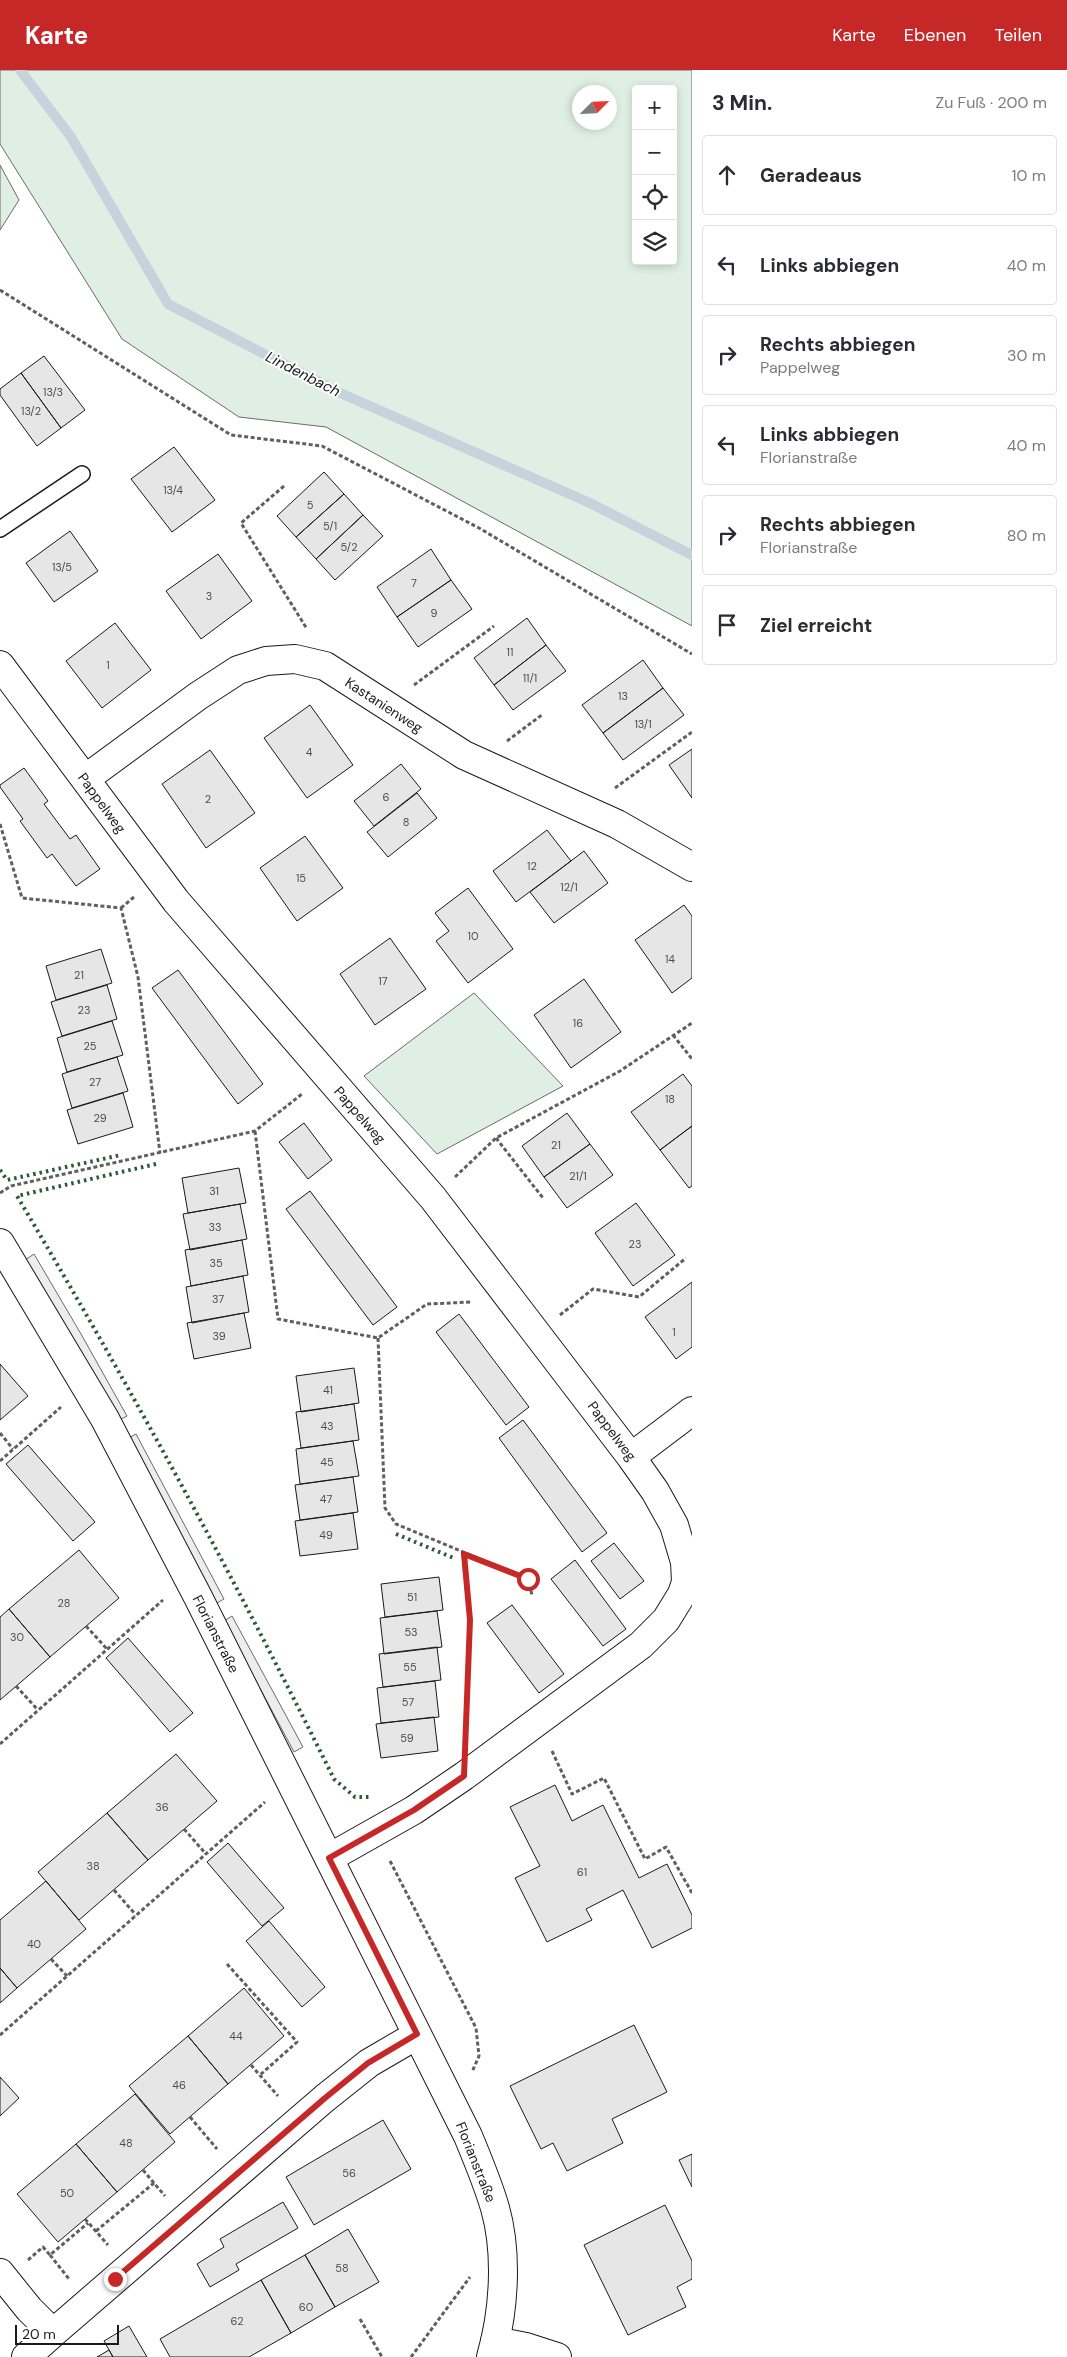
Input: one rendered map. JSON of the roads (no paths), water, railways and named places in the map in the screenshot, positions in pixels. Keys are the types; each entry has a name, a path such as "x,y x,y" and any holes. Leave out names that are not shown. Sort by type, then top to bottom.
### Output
{"street":[{"name":"Kastanienweg","path":"85,780 198,696 238,670 266,661 295,658 324,666 478,762 586,809 692,867"},
{"name":"Pappelweg","path":"1,669 176,901 433,1198 655,1491 674,1525 685,1562 689,1583 666,1620 641,1644 464,1776 376,1833 329,1858"},
{"name":"Florianstraße","path":"0,1243 86,1385 188,1578 468,2136 496,2210 501,2246 502,2275 493,2349"},
{"path":"631,1457 692,1411"},
{"path":"26,2357 368,2063 417,2034"},
{"path":"3,2277 29,2309 53,2333"},
{"path":"493,2349 526,2347 557,2357"}],"lane":[{"path":"0,529 82,474"}],"waterway":[{"name":"Lindenbach","path":"20,70 71,137 168,304 338,392 590,503 692,555"}]}
